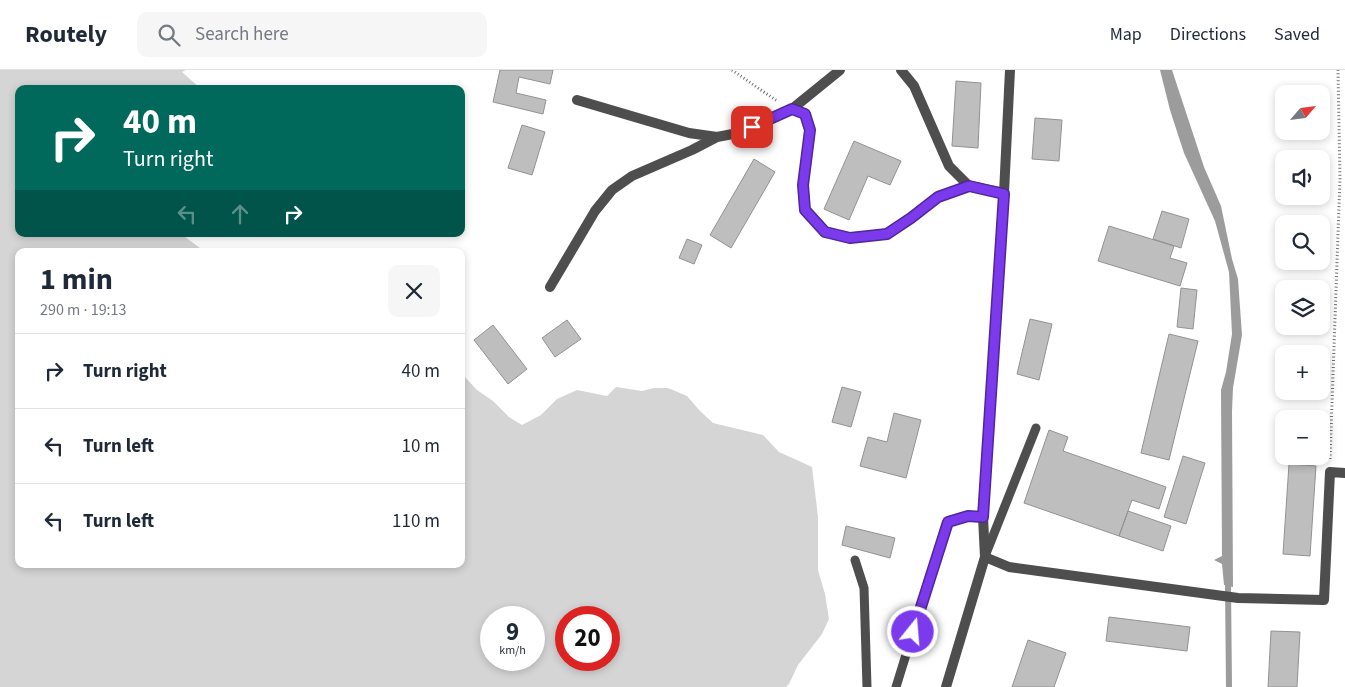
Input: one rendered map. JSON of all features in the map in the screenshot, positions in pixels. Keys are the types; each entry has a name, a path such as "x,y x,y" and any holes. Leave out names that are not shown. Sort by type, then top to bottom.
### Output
{"street":[{"path":"577,100 689,133 717,136 738,133 792,109 840,70"},
{"path":"901,70 914,86 949,166 969,186 1004,194"},
{"path":"946,687 985,557 983,517 1010,70"},
{"path":"792,109 805,114 810,130 803,185 805,210 825,232 850,238 887,234 938,197 969,186"},
{"path":"550,287 595,211 612,190 632,176 692,150 717,136"},
{"path":"985,557 1009,567 1238,598 1324,600 1330,472 1345,473"}],"lane":[{"path":"985,557 1036,428"},
{"path":"896,687 948,522 968,516 983,517"},
{"path":"855,560 864,588 867,687"}],"path":[{"path":"732,70 764,93 792,109"},
{"path":"1330,472 1340,179 1338,70"}],"shaded area":[{"path":"0,70 186,70 182,72 197,85 15,85 15,237 185,237 200,248 15,248 15,568 465,568 465,377 477,390 493,401 509,417 522,425 541,415 557,399 577,390 607,396 616,387 642,391 654,388 668,388 687,396 713,423 763,435 779,452 812,467 818,517 818,570 825,594 829,619 822,634 798,665 786,687 0,687"},
{"path":"1160,70 1172,70 1204,167 1221,206 1238,279 1242,335 1233,388 1232,411 1233,587 1224,585 1222,564 1214,560 1222,556 1221,390 1232,334 1229,272 1215,221 1184,153 1170,110"}],"building":[{"path":"500,70 553,70 550,84 519,77 516,93 546,100 543,114 493,102"},
{"path":"956,81 981,83 978,148 952,146"},
{"path":"1035,118 1062,120 1059,161 1032,159"},
{"path":"522,125 545,132 532,175 508,168"},
{"path":"854,141 901,161 890,185 868,176 849,220 824,209"},
{"path":"754,159 775,172 731,248 710,235"},
{"path":"1162,211 1189,219 1181,248 1153,239"},
{"path":"1109,226 1174,246 1170,258 1187,263 1180,286 1098,261"},
{"path":"687,239 702,245 694,264 679,258"},
{"path":"1181,288 1197,290 1193,329 1177,327"},
{"path":"1030,319 1052,324 1039,380 1017,374"},
{"path":"567,320 581,339 555,357 542,338"},
{"path":"493,325 527,369 508,384 474,340"},
{"path":"1169,334 1198,341 1169,460 1141,453"},
{"path":"842,387 861,392 851,427 832,422"},
{"path":"894,413 921,420 906,478 860,466 868,437 887,442"},
{"path":"1049,430 1068,437 1063,451 1166,487 1159,509 1132,500 1119,536 1024,503"},
{"path":"1183,456 1205,463 1186,524 1164,517"},
{"path":"1289,465 1316,466 1310,556 1283,554"},
{"path":"1128,511 1171,526 1163,551 1119,536"},
{"path":"846,526 895,538 890,558 842,545"},
{"path":"1109,617 1190,627 1187,651 1106,641"},
{"path":"1271,631 1300,632 1297,687 1268,687"},
{"path":"1028,640 1066,653 1054,687 1012,687"}],"waterway":[{"path":"1228,586 1229,687"}],"route":[{"path":"752,127 792,109 805,114 810,130 803,185 805,210 825,232 850,238 887,234 938,197 969,186 1004,194 983,517 968,516 948,522 913,632"}]}
